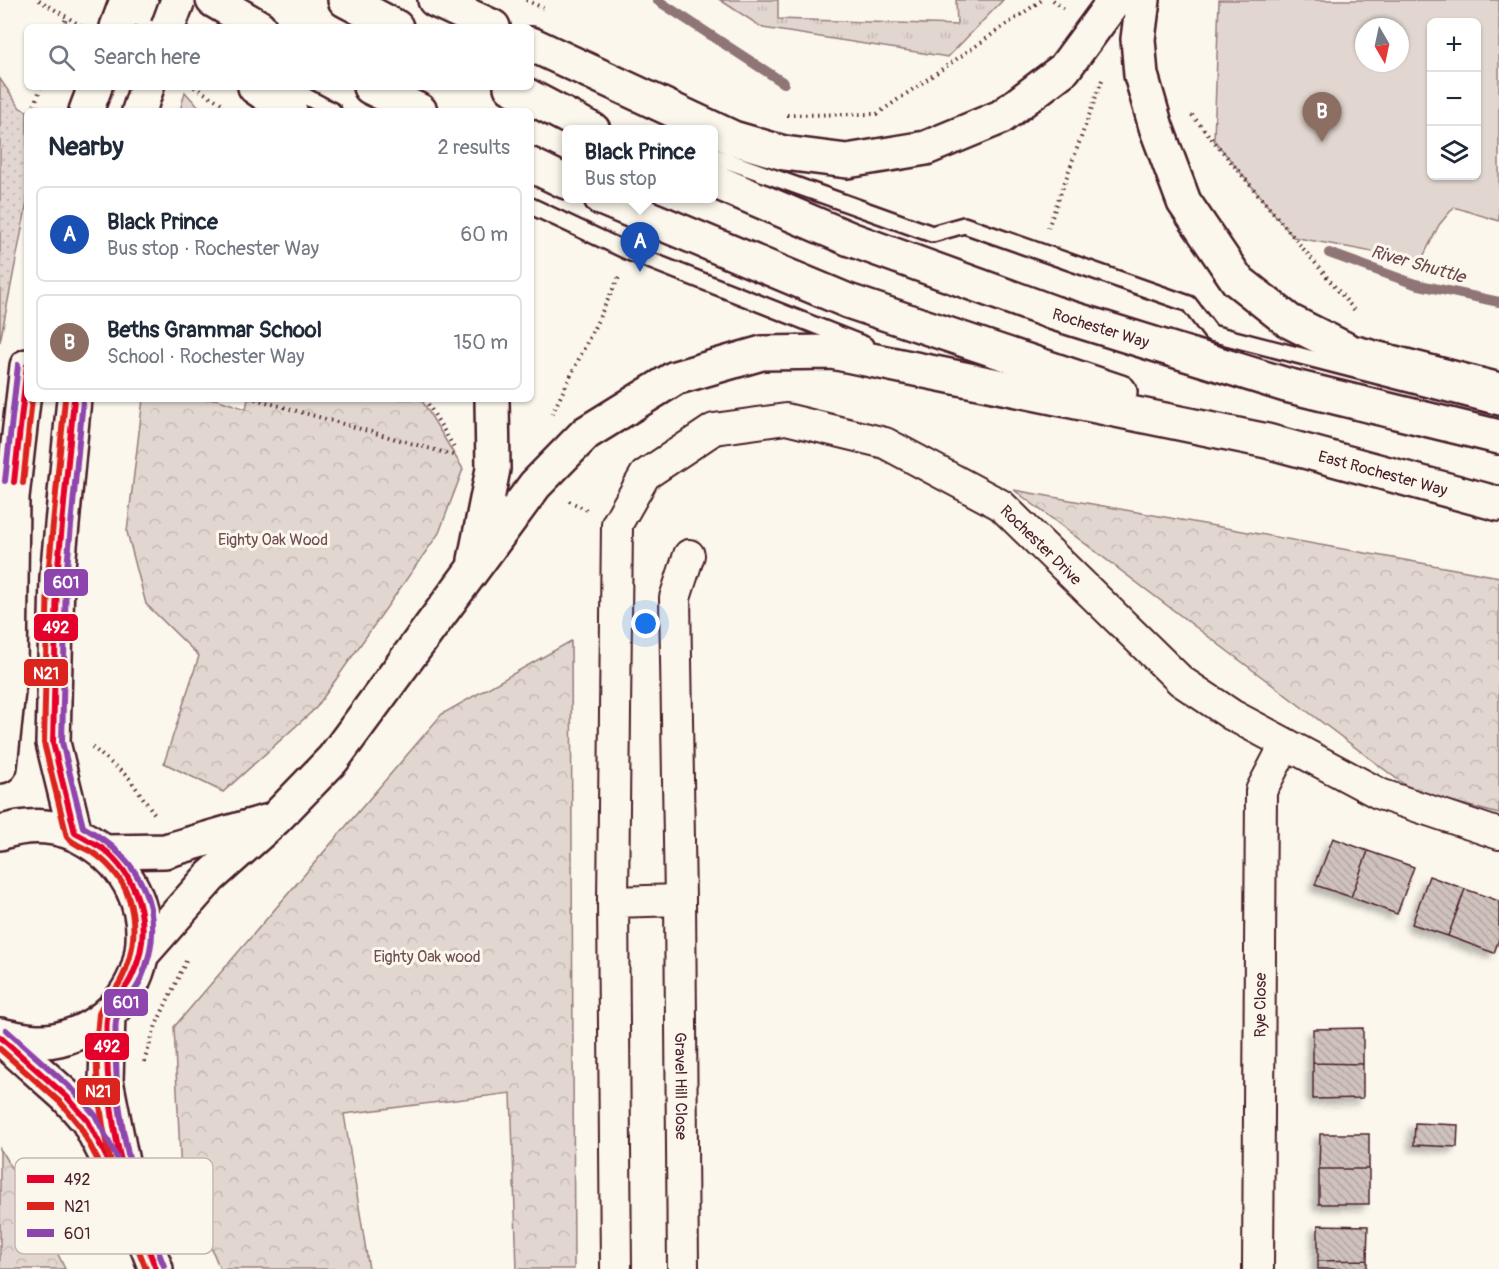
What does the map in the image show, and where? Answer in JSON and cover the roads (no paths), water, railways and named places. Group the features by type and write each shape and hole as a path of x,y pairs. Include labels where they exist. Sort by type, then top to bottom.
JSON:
{"main road":[{"path":"169,24 178,0"},
{"path":"213,0 254,24"},
{"path":"345,0 390,24"},
{"path":"435,0 487,24"},
{"path":"718,131 733,138 784,153 847,161 926,148 1001,117 1064,69 1115,0"},
{"path":"1143,0 1138,39 1141,75 1156,126 1184,202 1237,280 1289,321 1351,352 1499,390"},
{"path":"125,7 162,24"},
{"path":"534,45 705,125"},
{"path":"87,108 94,90"},
{"path":"140,108 146,90"},
{"path":"259,90 286,108"},
{"path":"376,90 414,108"},
{"path":"517,90 585,125"},
{"path":"534,166 562,180"},
{"name":"Rochester Way","path":"718,183 850,239 1054,313 1286,385 1499,437"},
{"path":"613,203 848,301 1267,441"},
{"path":"142,954 210,877 275,819 333,759 535,485 586,433 675,378 762,353 832,352 935,371 1267,441"},
{"path":"0,766 10,672 12,497 24,392"},
{"path":"74,402 57,577 53,743 75,833"},
{"path":"474,568 493,470 492,402"},
{"name":"East Rochester Way","path":"1267,441 1499,504"},
{"path":"107,852 165,851 275,819"},
{"path":"0,833 15,828 45,826 75,833 107,852 126,873 138,898 144,926 142,954 134,978 121,1000 108,1014 81,1031 58,1039 32,1041 0,1036"},
{"path":"108,1014 106,1081 121,1158"},
{"path":"0,1036 68,1097 87,1121 107,1158"},
{"path":"150,1254 156,1269"}],"street":[{"name":"Rochester Drive","path":"613,902 617,524 645,475 714,429 786,419 885,443 1001,505 1181,681 1285,746 1380,794 1499,834"},
{"name":"Gravel Hill Close","path":"683,1269 675,598 689,555"},
{"name":"Rye Close","path":"1258,1269 1261,791 1285,746"},
{"path":"616,1269 613,902 680,900"}],"lane":[{"path":"125,7 170,24"},
{"path":"294,90 327,108"},
{"path":"718,157 932,234 964,225 1189,304 1212,333 1499,406"},
{"path":"534,207 631,253 935,371"}],"waterway":[{"name":"River Shuttle","path":"657,0 784,83"},
{"name":"River Shuttle","path":"1329,253 1415,284 1499,302"}],"place":[{"name":"Beths Grammar School","path":"1322,142"},
{"name":"Black Prince","path":"640,272"}],"park label":[{"name":"Eighty Oak Wood","path":"273,539"},
{"name":"Eighty Oak wood","path":"427,956"}]}
